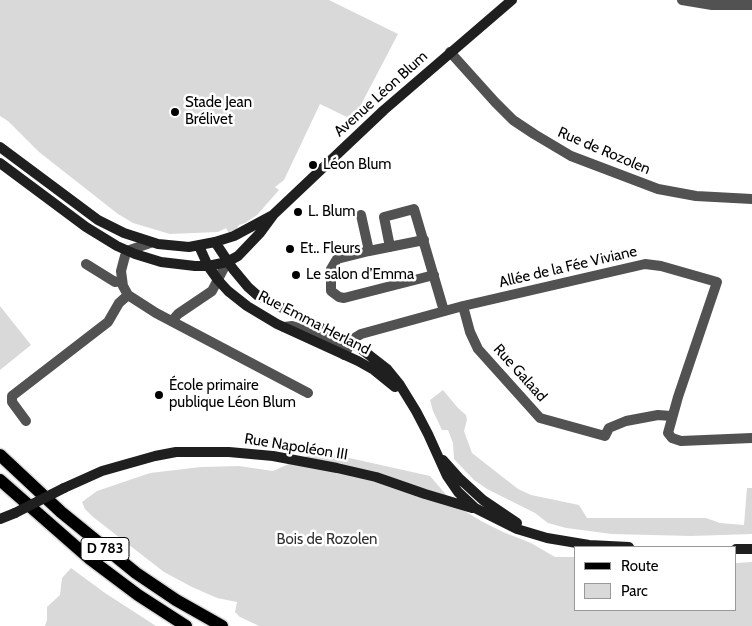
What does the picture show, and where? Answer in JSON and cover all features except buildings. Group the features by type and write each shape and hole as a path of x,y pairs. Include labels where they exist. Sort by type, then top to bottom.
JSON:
{"main road":[{"name":"D 783","path":"0,455 61,512 129,568 176,600 222,626"},
{"name":"D 783","path":"0,480 98,565 144,599 186,626"}],"street":[{"name":"Avenue Léon Blum","path":"0,163 86,227 144,258 162,262 208,266 228,262 242,252 274,214 364,129 450,52 512,0"},
{"path":"682,0 712,5 752,5"},
{"name":"Rue de Rozolen","path":"450,52 514,120 571,156 658,190 696,196 752,199"},
{"name":"Avenue Léon Blum","path":"0,147 98,220 124,233 150,242 179,247 199,246 234,236 274,214"},
{"path":"390,247 384,217 414,209 444,311"},
{"path":"361,215 370,251"},
{"path":"424,240 337,260 332,269 331,291 335,295 344,298 434,275"},
{"path":"150,242 128,251 122,265 122,281 128,295 140,304 308,393"},
{"name":"Rue Emma Herland","path":"216,242 228,262 257,295 347,349 406,395 422,423 446,476 458,492 474,508"},
{"name":"Rue Emma Herland","path":"199,246 208,266 218,280 246,306 284,327 347,349"},
{"name":"Avenue Léon Blum","path":"172,321 178,314 212,291 228,262"},
{"path":"86,264 115,282 122,281"},
{"name":"Allée de la Fée Viviane","path":"463,306 646,264 661,266 716,282 671,416"},
{"path":"26,421 12,402 12,396 108,322 119,303 128,295"},
{"path":"347,349 361,334 463,306"},
{"name":"Rue Galaad","path":"463,306 470,332 478,349 540,418 605,436 609,428 626,421 658,415 671,416"},
{"path":"671,416 668,433 672,438 681,441 752,438"},
{"name":"Rue Emma Herland","path":"434,449 470,489 504,516 540,536"},
{"name":"Rue Napoléon III","path":"0,519 109,468 155,456 185,452 229,452 272,456 337,468 376,477 425,494 504,516"},
{"name":"Rue Napoléon III","path":"474,508 508,526 540,536"},
{"path":"540,536 576,544 611,546"},
{"path":"737,549 752,549"}],"green space":[{"name":"Stade Jean Brélivet","path":"0,0 329,0 398,34 353,120 320,104 284,180 275,187 279,190 257,215 239,225 230,235 226,228 218,232 170,234 133,223 118,214 39,152 8,121 0,116"},
{"path":"0,306 31,345 0,370"},
{"path":"443,390 466,415 467,420 464,431 472,453 518,489 531,495 579,505 587,518 706,518 720,523 744,525 747,488 752,488 752,534 691,536 612,534 566,528 548,523 535,513 487,489 474,480 454,459 453,443 448,430 442,430 430,400"},
{"name":"Bois de Rozolen","path":"318,451 430,476 455,505 481,521 531,543 555,557 574,557 574,611 737,611 737,563 752,562 752,626 259,626 240,617 235,612 237,602 217,598 164,572 93,517 85,509 82,502 97,491 150,473 201,467 239,466 273,471"},
{"path":"71,568 156,626 45,626 47,607 60,595 62,578"}],"place":[{"name":"Stade Jean Brélivet","path":"175,112"},
{"name":"Léon Blum","path":"313,165"},
{"name":"L. Blum","path":"298,212"},
{"name":"Et.. Fleurs","path":"290,249"},
{"name":"Le salon d’Emma","path":"296,275"},
{"name":"École primaire publique Léon Blum","path":"159,395"}]}
